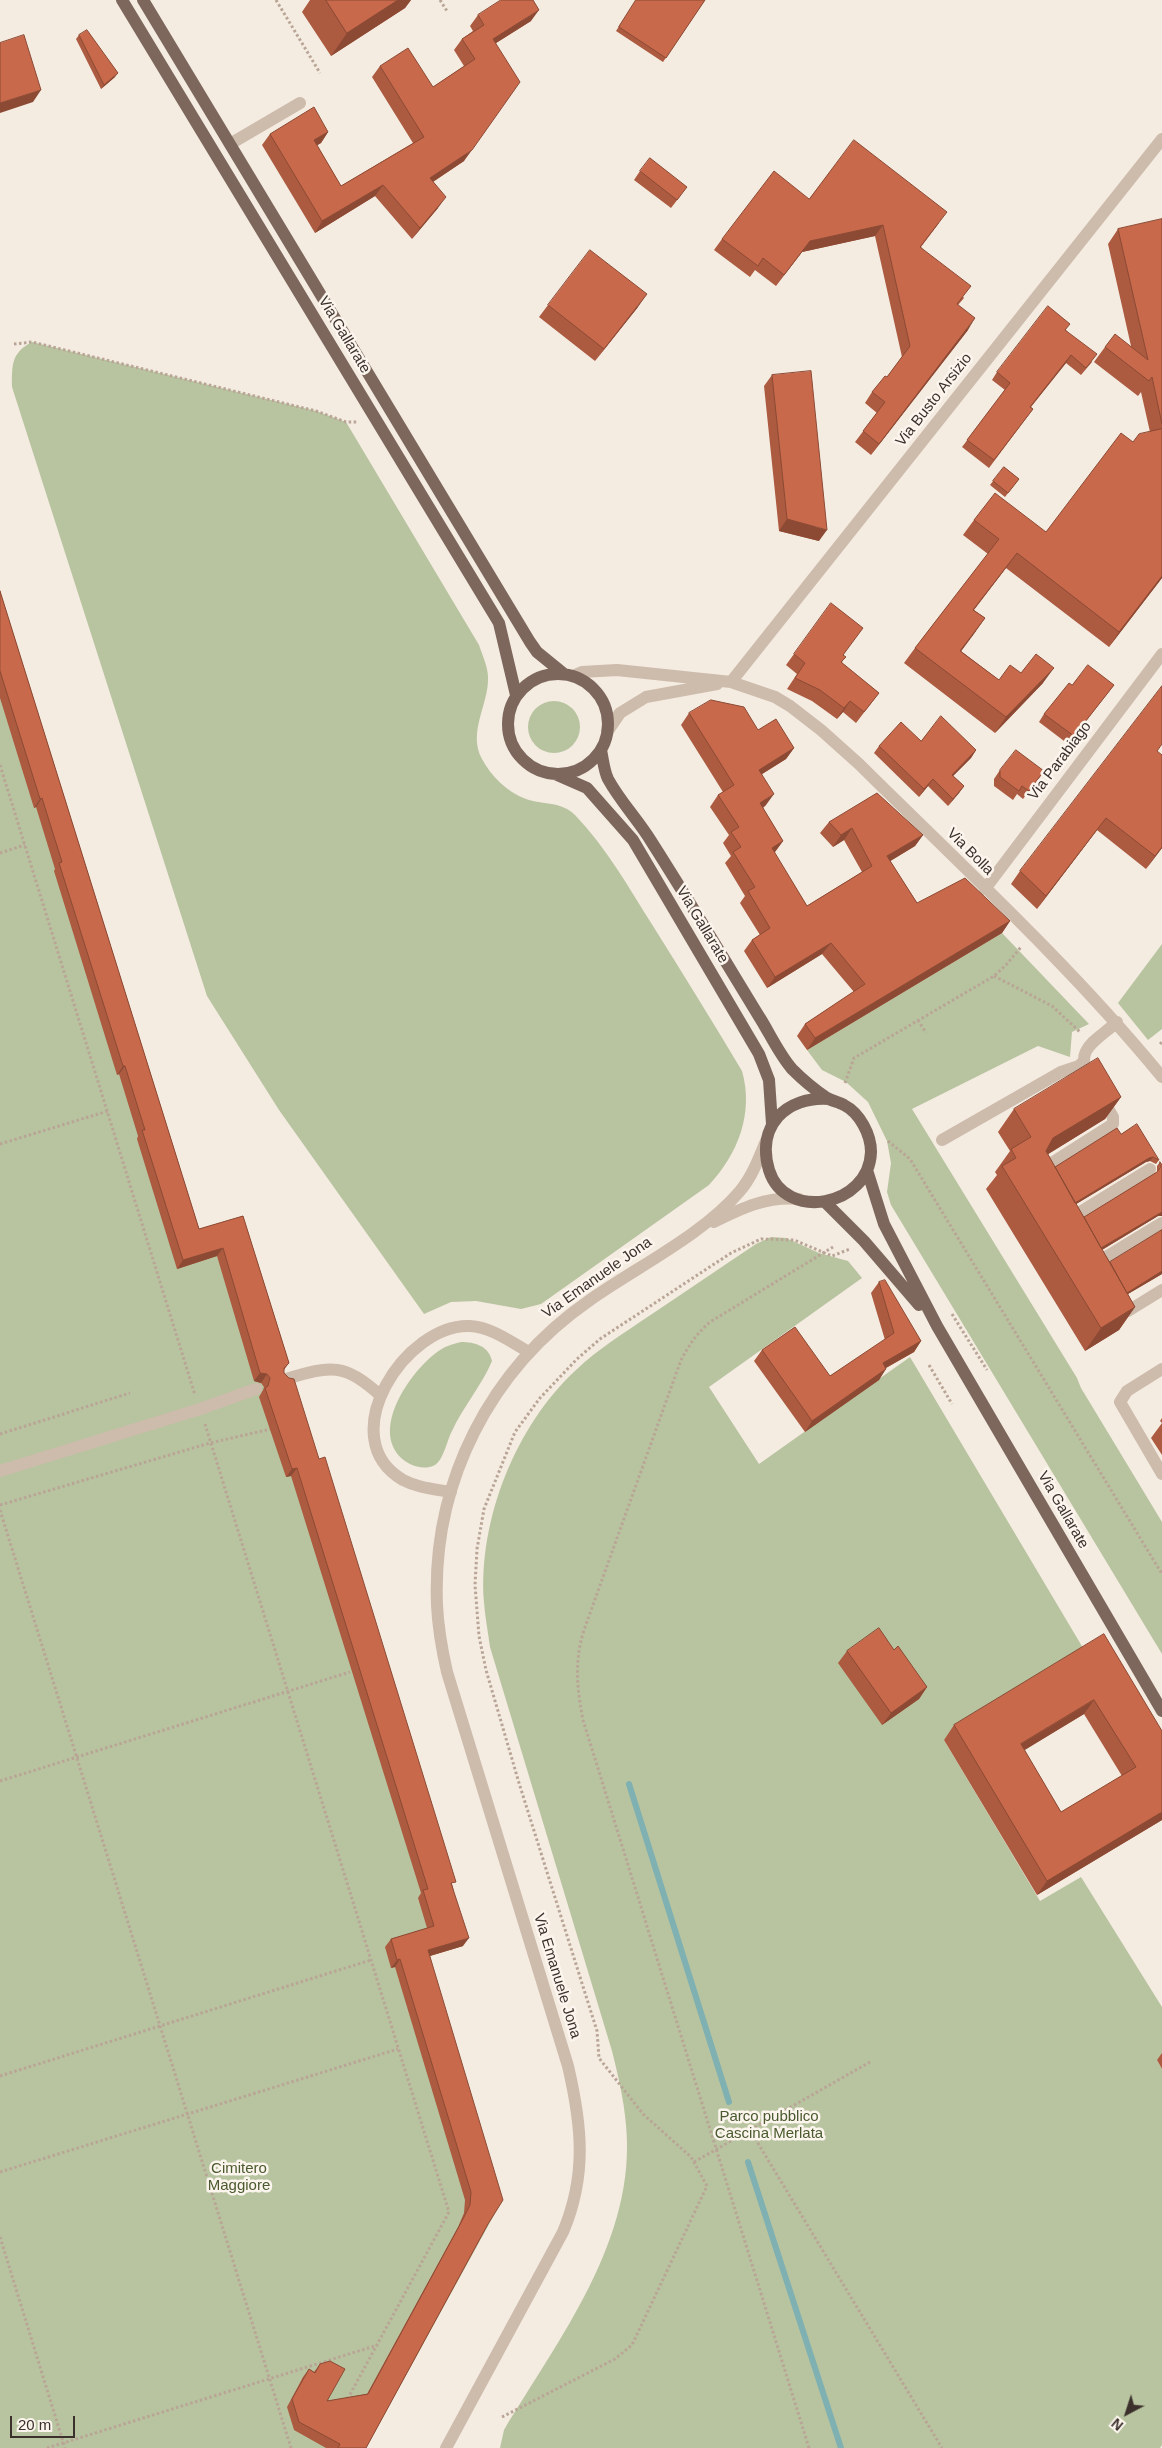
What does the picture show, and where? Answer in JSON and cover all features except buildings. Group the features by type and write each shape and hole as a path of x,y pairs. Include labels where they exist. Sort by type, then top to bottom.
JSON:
{"main road":[{"name":"Via Gallarate","path":"122,0 499,623 516,695 507,720 512,746 530,766 556,774 587,788 633,840 759,1054 769,1080 772,1124"},
{"name":"Via Gallarate","path":"143,0 530,642 537,652 569,675 589,684 600,697 607,712 607,732 601,750 582,768 565,774 556,774"},
{"path":"516,695 537,678 550,674 569,675"},
{"name":"Via Gallarate","path":"601,750 607,777 650,839 791,1067 829,1099 846,1106 860,1118 868,1134 871,1152 867,1170 884,1224 937,1326 1162,1711"},
{"name":"Via Gallarate","path":"829,1099 813,1098 796,1102 772,1124 766,1140 766,1156 770,1172 779,1186 792,1196 826,1203 864,1241 937,1326"},
{"path":"826,1203 843,1197 857,1186 867,1170"}],"street":[{"path":"230,144 300,103"},
{"name":"Via Busto Arsizio","path":"731,682 1162,139"},
{"name":"Via Parabiago","path":"985,889 1162,654"},
{"name":"Via Bolla","path":"569,675 582,672 617,670 731,682 775,697 821,730 985,889 1117,1022 1162,1077"},
{"name":"Via Bolla","path":"607,732 620,713 646,697 731,682"},
{"path":"1043,1185 1038,1174 1041,1168 1110,1126 1114,1121 1086,1072 1083,1062 1084,1053 1117,1022"},
{"path":"942,1140 1062,1072 1079,1066 1083,1062"},
{"name":"Via Emanuele Jona","path":"446,2448 563,2232 574,2201 581,2152 578,2116 568,2066 447,1672 439,1628 437,1571 440,1542 451,1492 464,1454 484,1412 502,1383 528,1352 565,1317 718,1213 740,1191 754,1168 766,1140"},
{"path":"1074,1236 1062,1218 1150,1169"},
{"name":"Via Emanuele Jona","path":"687,1235 752,1204 776,1199 800,1199"},
{"path":"1100,1280 1090,1262 1162,1223"},
{"path":"1113,1301 1120,1310 1125,1312 1162,1290"},
{"path":"451,1492 421,1488 405,1481 387,1467 374,1445 372,1430 374,1414 381,1396 390,1380 416,1349 442,1331 458,1326 485,1328 528,1352"},
{"path":"286,1379 318,1369 340,1369 361,1378 381,1396"},
{"path":"1162,1369 1126,1391 1120,1402 1162,1474"},
{"path":"0,1471 200,1409 256,1389"}],"path":[{"path":"282,0 277,1 320,73"},
{"path":"440,0 446,11"},
{"path":"14,344 32,342 316,411 346,422 358,422"},
{"path":"0,765 449,2212 345,2405"},
{"path":"0,853 25,845"},
{"path":"844,1083 854,1058 994,976 1022,946"},
{"path":"994,976 1052,1006 1092,1044"},
{"path":"918,1020 926,1033"},
{"path":"0,1144 108,1111"},
{"path":"888,1141 910,1159 1162,1574"},
{"path":"502,2417 615,2359 632,2345 707,2186 694,2162 679,2145 643,2114 599,2058 597,2031 519,1783 486,1670 479,1636 475,1585 477,1549 484,1510 515,1432 540,1398 577,1359 600,1339 731,1253 762,1240 794,1240 832,1256 849,1249"},
{"path":"809,2448 583,1720 577,1691 576,1664 584,1630 681,1360 697,1332 710,1322 833,1247"},
{"path":"952,1314 987,1370"},
{"path":"929,1365 952,1404"},
{"path":"0,1434 130,1393"},
{"path":"0,1505 210,1443 271,1429"},
{"path":"0,1510 291,2448"},
{"path":"0,1781 350,1672"},
{"path":"0,2076 371,1960"},
{"path":"0,2172 398,2048"},
{"path":"694,2162 870,2062"},
{"path":"750,2130 942,2448"},
{"path":"0,2237 65,2448"},
{"path":"47,2448 378,2346"}],"green space":[{"path":"32,342 316,411 346,422 479,645 488,676 487,691 477,730 478,749 482,759 500,783 512,792 532,801 564,807 575,815 597,840 626,883 742,1071 746,1102 741,1132 728,1160 709,1185 541,1304 521,1309 476,1301 451,1302 424,1314 279,1110 207,996 12,387 12,372 16,355"},
{"name":"Cimitero Maggiore","path":"0,618 193,1237 238,1224 463,1946 423,1958 498,2208 366,2448 0,2448"},
{"path":"554,701 564,703 572,709 578,717 580,727 578,737 572,745 564,751 554,753 544,751 536,745 530,737 528,727 530,717 536,709 544,703"},
{"path":"1002,933 1089,1024 1072,1032 1070,1057 1038,1046 912,1109 1077,1378 1081,1388 1162,1522 1162,1654 891,1205 887,1192 891,1163 887,1141 868,1102 846,1082 822,1070 807,1050"},
{"path":"1162,944 1162,1029 1148,1040 1118,1003"},
{"name":"Parco pubblico Cascina Merlata","path":"771,1237 786,1238 819,1253 848,1261 862,1278 709,1387 759,1464 910,1357 1086,1653 944,1740 1040,1901 1081,1877 1162,2007 1162,2057 1157,2060 1162,2069 1162,2445 1160,2448 500,2448 504,2430 570,2323 590,2286 607,2247 619,2208 626,2167 626,2125 619,2078 612,2051 490,1647 484,1602 487,1539 505,1476 535,1418 555,1392 584,1362 611,1342 756,1244"},
{"path":"461,1342 485,1348 492,1361 456,1422 438,1462 435,1465 426,1467 410,1464 397,1452 391,1438 391,1422 396,1405 405,1388 428,1360 442,1349"}],"waterway":[{"path":"629,1784 729,2102"},
{"path":"748,2162 841,2448"}]}
